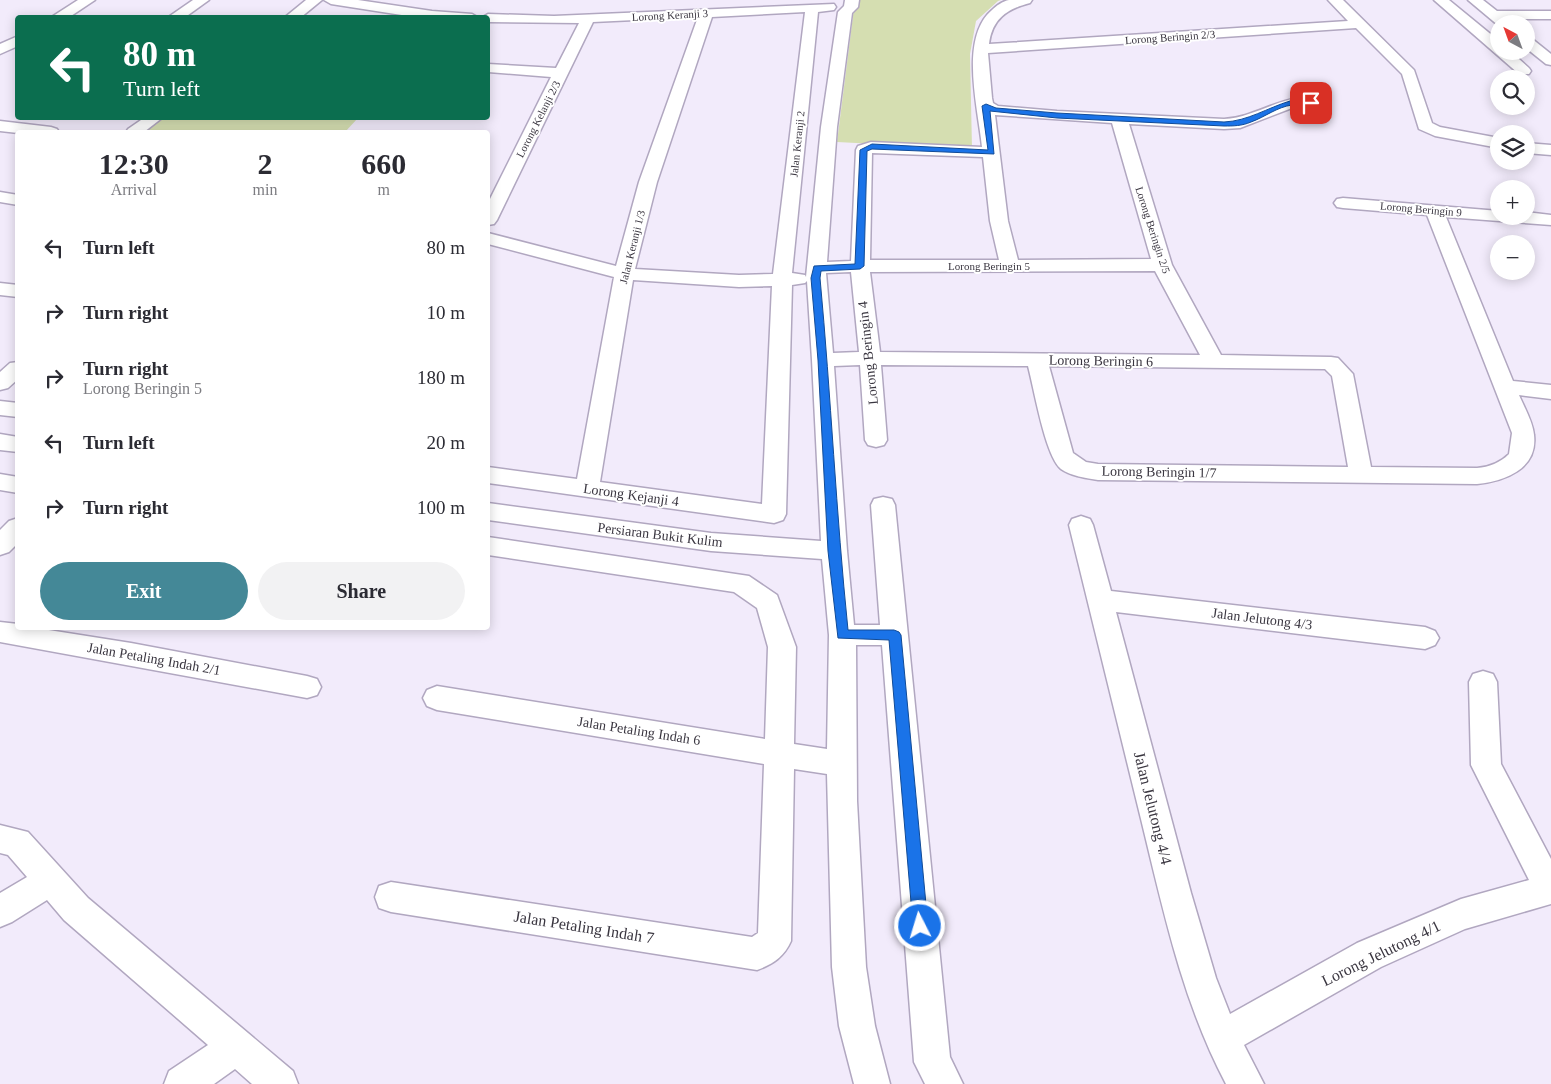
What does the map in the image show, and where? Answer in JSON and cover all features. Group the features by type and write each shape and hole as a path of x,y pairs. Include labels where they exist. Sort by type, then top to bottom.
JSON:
{"street":[{"path":"62,15 88,0"},
{"path":"179,15 202,0"},
{"path":"295,15 315,0"},
{"path":"331,0 425,15"},
{"path":"432,15 446,0"},
{"path":"1010,266 999,221 986,106 981,93 981,49 988,22 1005,6 1024,0"},
{"path":"1335,0 1409,73 1425,126 1435,131 1490,141"},
{"path":"1441,0 1490,42"},
{"path":"1475,0 1494,15"},
{"name":"Jalan Keranji 2","path":"774,514 782,280 817,5"},
{"path":"846,5 829,127 816,273 834,551 842,635 842,764 849,967 856,1026 872,1084"},
{"name":"Lorong Keranji 3","path":"490,18 588,18 846,5"},
{"name":"Jalan Keranji 1/3","path":"587,489 624,274 648,182 706,13"},
{"path":"1535,17 1551,15"},
{"name":"Lorong Kelanji 2/3","path":"490,216 588,18"},
{"name":"Lorong Beringin 2/3","path":"981,49 1359,24"},
{"path":"0,50 15,42"},
{"path":"1535,48 1551,61"},
{"path":"1511,60 1523,70"},
{"path":"490,68 561,73"},
{"path":"986,106 1004,111 1224,124 1240,123 1290,103 1322,102"},
{"name":"Lorong Beringin 2/5","path":"1119,119 1162,266 1214,362"},
{"path":"2,126 15,120"},
{"path":"137,130 151,120"},
{"path":"2,126 35,130"},
{"name":"Lorong Beringin 4","path":"876,440 870,358 860,266 860,217 864,150 866,147 992,152"},
{"path":"1535,149 1551,150"},
{"path":"0,197 15,200"},
{"name":"Lorong Beringin 9","path":"1343,203 1490,215"},
{"name":"Lorong Beringin 1/7","path":"1037,360 1062,454 1066,462 1074,466 1098,472 1490,475 1515,462 1521,455 1523,433 1434,210"},
{"path":"1535,219 1551,220"},
{"name":"Lorong Beringin 5","path":"490,239 624,274 739,281 782,280 860,266 1162,266"},
{"path":"0,290 15,292"},
{"name":"Lorong Beringin 6","path":"823,360 870,358 1331,363 1342,374 1360,474"},
{"path":"0,384 15,371"},
{"path":"1506,387 1551,392"},
{"path":"0,408 15,410"},
{"path":"0,442 15,444"},
{"name":"Lorong Kejanji 4","path":"490,475 774,514"},
{"path":"0,482 15,484"},
{"path":"883,505 932,1062 945,1084"},
{"name":"Persiaran Bukit Kulim","path":"490,512 712,542 834,551"},
{"name":"Jalan Jelutong 4/4","path":"1081,525 1175,893 1199,978 1221,1038 1246,1084"},
{"path":"0,546 15,530"},
{"path":"490,546 740,583 768,602 782,647 779,753"},
{"name":"Jalan Jelutong 4/3","path":"1100,600 1425,638"},
{"name":"Jalan Petaling Indah 2/1","path":"0,632 307,687"},
{"path":"842,635 894,635"},
{"path":"1483,682 1486,765 1551,889"},
{"name":"Jalan Petaling Indah 6","path":"437,698 842,764"},
{"name":"Jalan Petaling Indah 7","path":"391,897 756,954 774,941 779,753"},
{"path":"0,839 17,842 76,909 280,1084"},
{"path":"0,911 50,881"},
{"name":"Lorong Jelutong 4/1","path":"1221,1038 1369,955 1461,914 1551,889"},
{"path":"182,1084 236,1047"}],"green space":[{"path":"855,0 1001,0 976,21 970,54 972,149 837,142"},
{"path":"160,120 356,120 347,130 146,130"}],"route":[{"path":"920,926 894,635 842,635 834,551 823,360 816,278 817,268 860,266 860,217 864,150 866,147 872,146 992,152 986,106 995,110 1057,116 1224,124 1240,123 1290,103 1311,103"}]}
